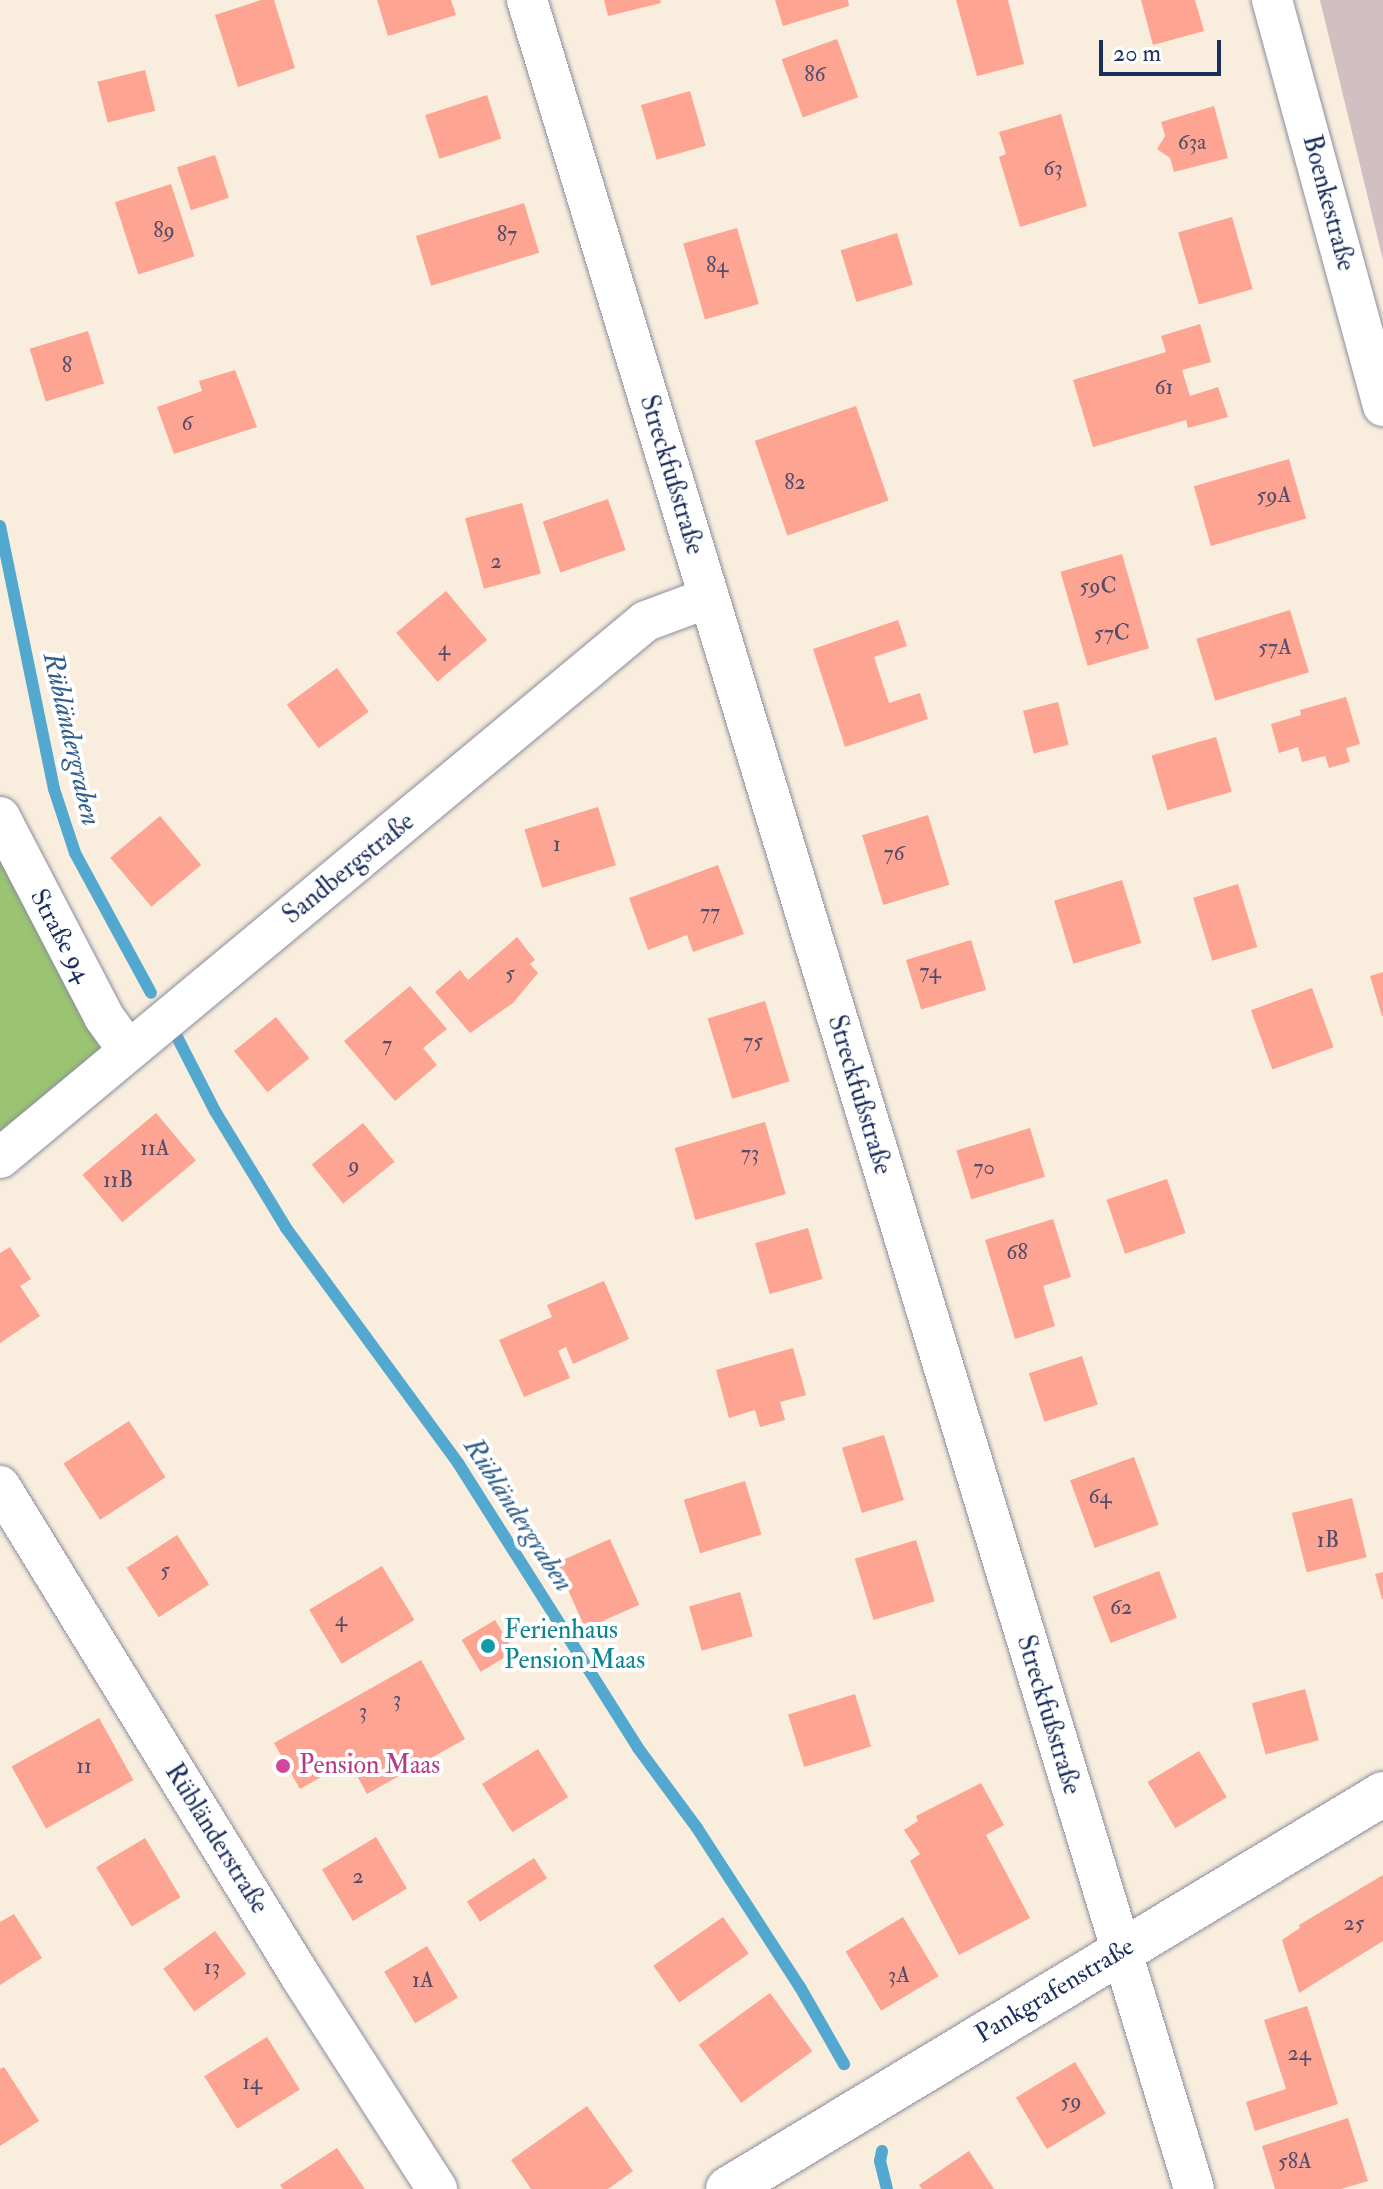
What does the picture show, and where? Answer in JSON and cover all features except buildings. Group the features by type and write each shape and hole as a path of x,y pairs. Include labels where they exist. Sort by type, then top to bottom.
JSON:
{"main road":[{"name":"Pankgrafenstraße","path":"728,2189 1383,1794"}],"street":[{"name":"Streckfußstraße","path":"527,0 1194,2189"},
{"name":"Boenkestraße","path":"1272,0 1383,406"},
{"name":"Sandbergstraße","path":"0,1158 646,621 708,598"},
{"name":"Straße 94","path":"0,817 104,1017 128,1050"},
{"name":"Rübländerstraße","path":"0,1486 301,1977 437,2189"}],"shaded area":[{"path":"1320,0 1383,0 1383,260"}],"green space":[{"path":"0,839 21,895 102,1050 0,1135"}],"waterway":[{"name":"Rübländergraben","path":"0,526 54,789 75,853 151,993"},
{"name":"Rübländergraben","path":"175,1033 215,1111 286,1228 458,1463 638,1748 697,1828 800,1987 844,2064"},
{"name":"Rübländergraben","path":"882,2151 880,2161 887,2189"}],"place":[{"name":"Ferienhaus Pension Maas","path":"488,1646"},
{"name":"Pension Maas","path":"283,1766"}]}
